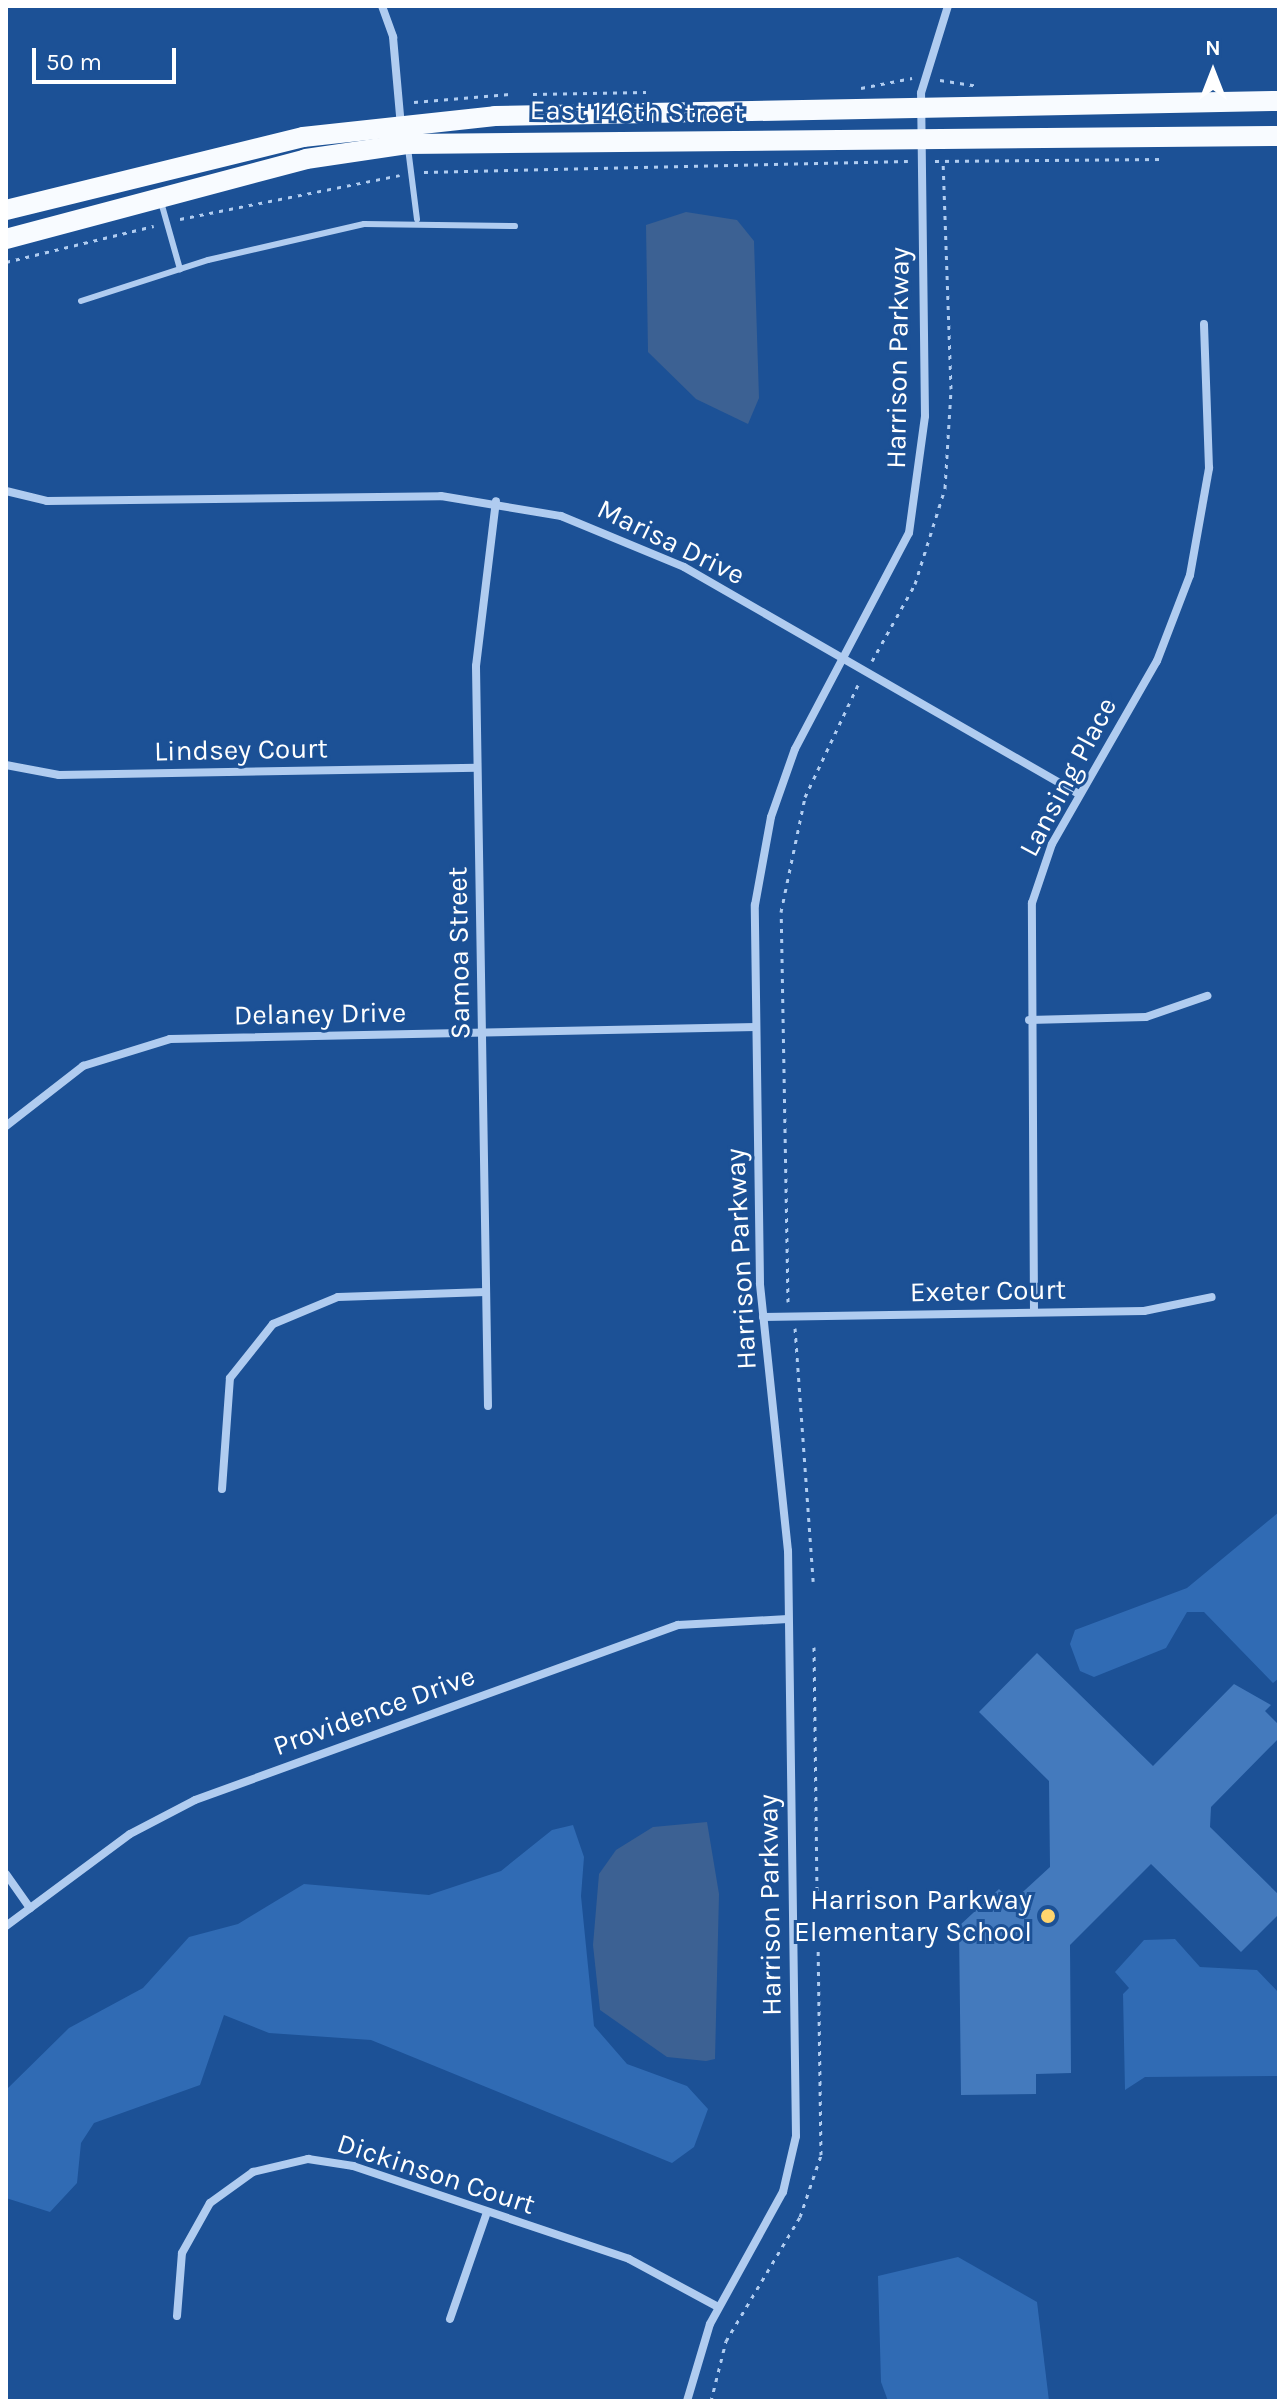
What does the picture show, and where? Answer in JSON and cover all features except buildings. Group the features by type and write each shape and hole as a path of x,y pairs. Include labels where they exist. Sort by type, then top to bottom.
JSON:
{"main road":[{"name":"East 146th Street","path":"6,210 287,140 404,135 505,138 920,124 1279,101"},
{"name":"East 146th Street","path":"6,239 159,195 495,116 920,124 1279,136"}],"street":[{"path":"382,6 393,37 404,135"},
{"name":"Harrison Parkway","path":"687,2401 718,2307 778,2201 795,2146 788,1551 763,1317 755,905 771,817 808,718 897,565 920,477 920,124 948,6"},
{"name":"Lansing Place","path":"1034,1312 1029,1020 1032,903 1078,794 1157,661 1196,553 1210,445 1204,324"},
{"name":"Marisa Drive","path":"6,491 47,501 496,501 623,538 842,658 1078,794"},
{"name":"Samoa Street","path":"488,1406 477,768 478,630 496,501"},
{"name":"Lindsey Court","path":"6,765 59,775 477,768"},
{"path":"1029,1020 1146,1017 1207,996"},
{"name":"Delaney Drive","path":"6,1126 53,1083 146,1044 756,1027"},
{"path":"222,1489 230,1378 273,1324 338,1297 486,1292"},
{"name":"Exeter Court","path":"763,1317 1164,1309 1212,1297"},
{"name":"Providence Drive","path":"6,1926 149,1822 229,1786 678,1625 788,1619"},
{"path":"6,1874 30,1908"},
{"name":"Dickinson Court","path":"177,2316 182,2253 198,2218 223,2190 269,2165 329,2161 629,2259 718,2307"},
{"path":"450,2319 487,2212"}],"lane":[{"path":"404,135 416,173 417,219"},
{"path":"159,195 180,269"},
{"path":"81,301 283,240 417,219 515,226"}],"path":[{"path":"813,1581 791,1316 781,912 808,788 866,672 915,584 945,488 951,389 943,161 1180,158"},
{"path":"6,262 166,222 416,173 896,162"},
{"path":"814,1647 817,1903"}],"shaded area":[{"path":"686,212 737,220 754,241 759,398 748,424 696,399 648,352 646,225"},
{"path":"1279,1512 1279,1678 1273,1683 1204,1612 1187,1612 1166,1648 1094,1677 1080,1671 1070,1644 1075,1630 1187,1588"},
{"path":"707,1822 719,1894 715,2059 706,2061 667,2057 600,2010 593,1945 599,1874 616,1850 653,1827"},
{"path":"573,1825 584,1857 581,1896 594,2026 627,2064 687,2086 708,2109 694,2147 672,2163 371,2040 269,2033 224,2015 200,2085 94,2123 81,2143 77,2183 50,2212 6,2198 6,2090 69,2028 143,1988 189,1937 238,1924 304,1884 429,1895 501,1871 552,1830"},
{"path":"1175,1939 1200,1967 1257,1970 1279,1993 1279,2076 1145,2077 1125,2090 1123,1994 1129,1988 1115,1972 1144,1940"},
{"path":"958,2257 1037,2302 1049,2401 888,2401 881,2382 878,2276"}],"place":[{"name":"Harrison Parkway Elementary School","path":"1048,1916"}]}
